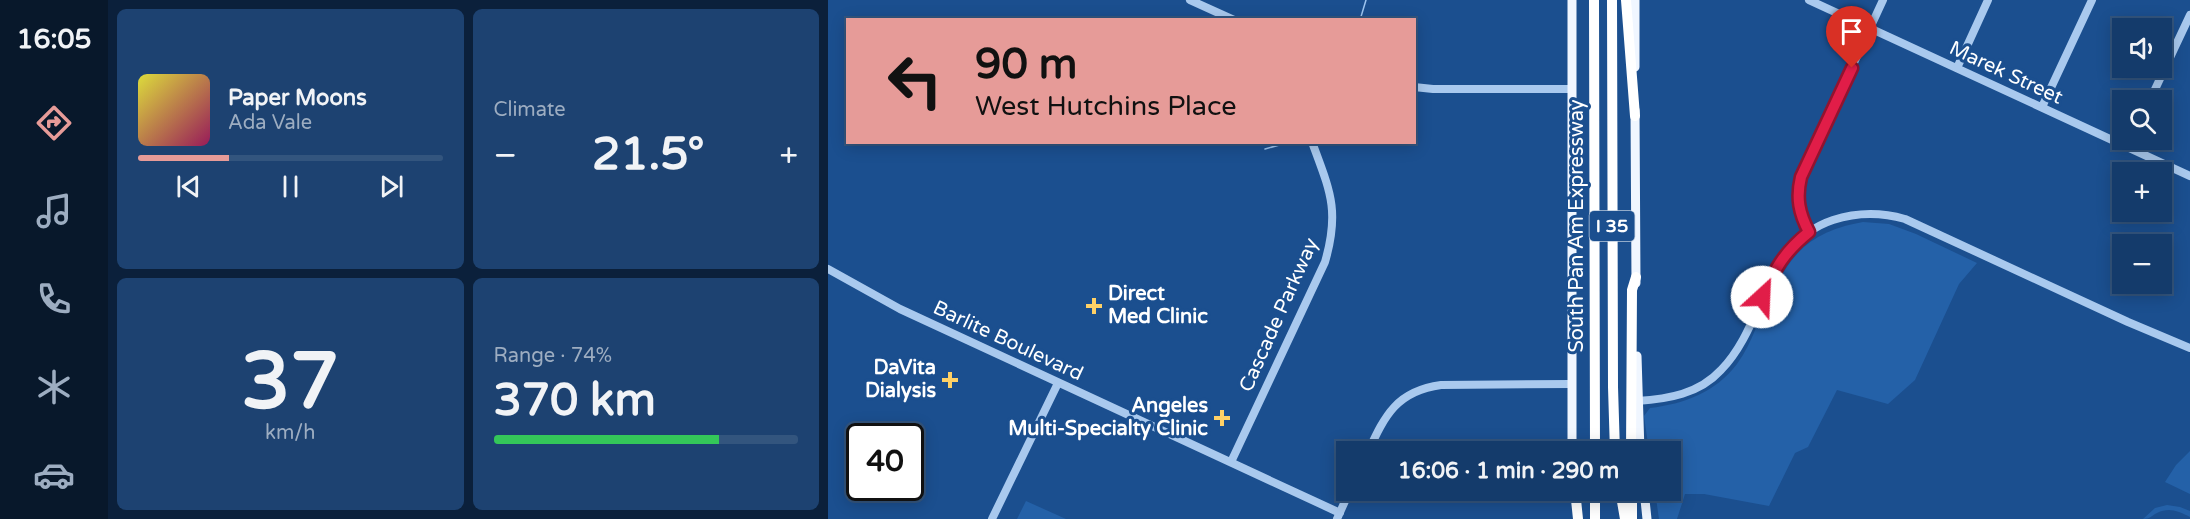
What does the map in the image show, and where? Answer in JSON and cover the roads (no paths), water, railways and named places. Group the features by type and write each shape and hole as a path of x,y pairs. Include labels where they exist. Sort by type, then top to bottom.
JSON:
{"highway":[{"name":"South Pan Am Expressway","path":"1594,0 1595,441"},
{"name":"South Pan Am Expressway","path":"1612,0 1613,387 1615,441"},
{"path":"1626,0 1635,116"},
{"path":"1631,441 1632,290 1636,277"},
{"path":"1575,501 1576,519"},
{"path":"1595,501 1595,519"},
{"path":"1622,501 1625,519"},
{"path":"1632,501 1632,519"}],"main road":[{"path":"1572,0 1572,441"},
{"path":"1635,0 1637,401 1639,441"},
{"path":"1645,501 1647,519"}],"street":[{"path":"1190,0 1230,18"},
{"name":"Marek Street","path":"1809,0 2112,140"},
{"path":"1809,232 1800,212 1798,189 1801,177 1883,0"},
{"path":"1957,68 1988,0"},
{"path":"2042,107 2092,0"},
{"path":"2155,90 2190,15"},
{"path":"1416,87 1571,89"},
{"name":"Cascade Parkway","path":"1231,462 1325,261 1332,240 1334,216 1330,192 1313,144"},
{"name":"Marek Street","path":"2132,150 2190,176"},
{"path":"1637,401 1665,399 1680,395 1696,388 1720,371 1744,336 1781,258 1809,232 1827,222 1859,214 1890,215 1905,219 2119,318 2190,348"},
{"name":"Barlite Boulevard","path":"828,268 900,309 1231,462 1338,516"},
{"path":"992,519 1058,383"},
{"path":"1373,441 1393,407 1402,398 1423,389 1441,385 1572,384"},
{"path":"1338,516 1345,501"}],"waterway":[{"path":"1361,18 1366,0"},
{"path":"1265,149 1283,144"}],"place":[{"name":"Direct Med Clinic","path":"1094,306"},
{"name":"DaVita Dialysis","path":"950,380"},
{"name":"Angeles Multi-Specialty Clinic","path":"1222,418"}]}
